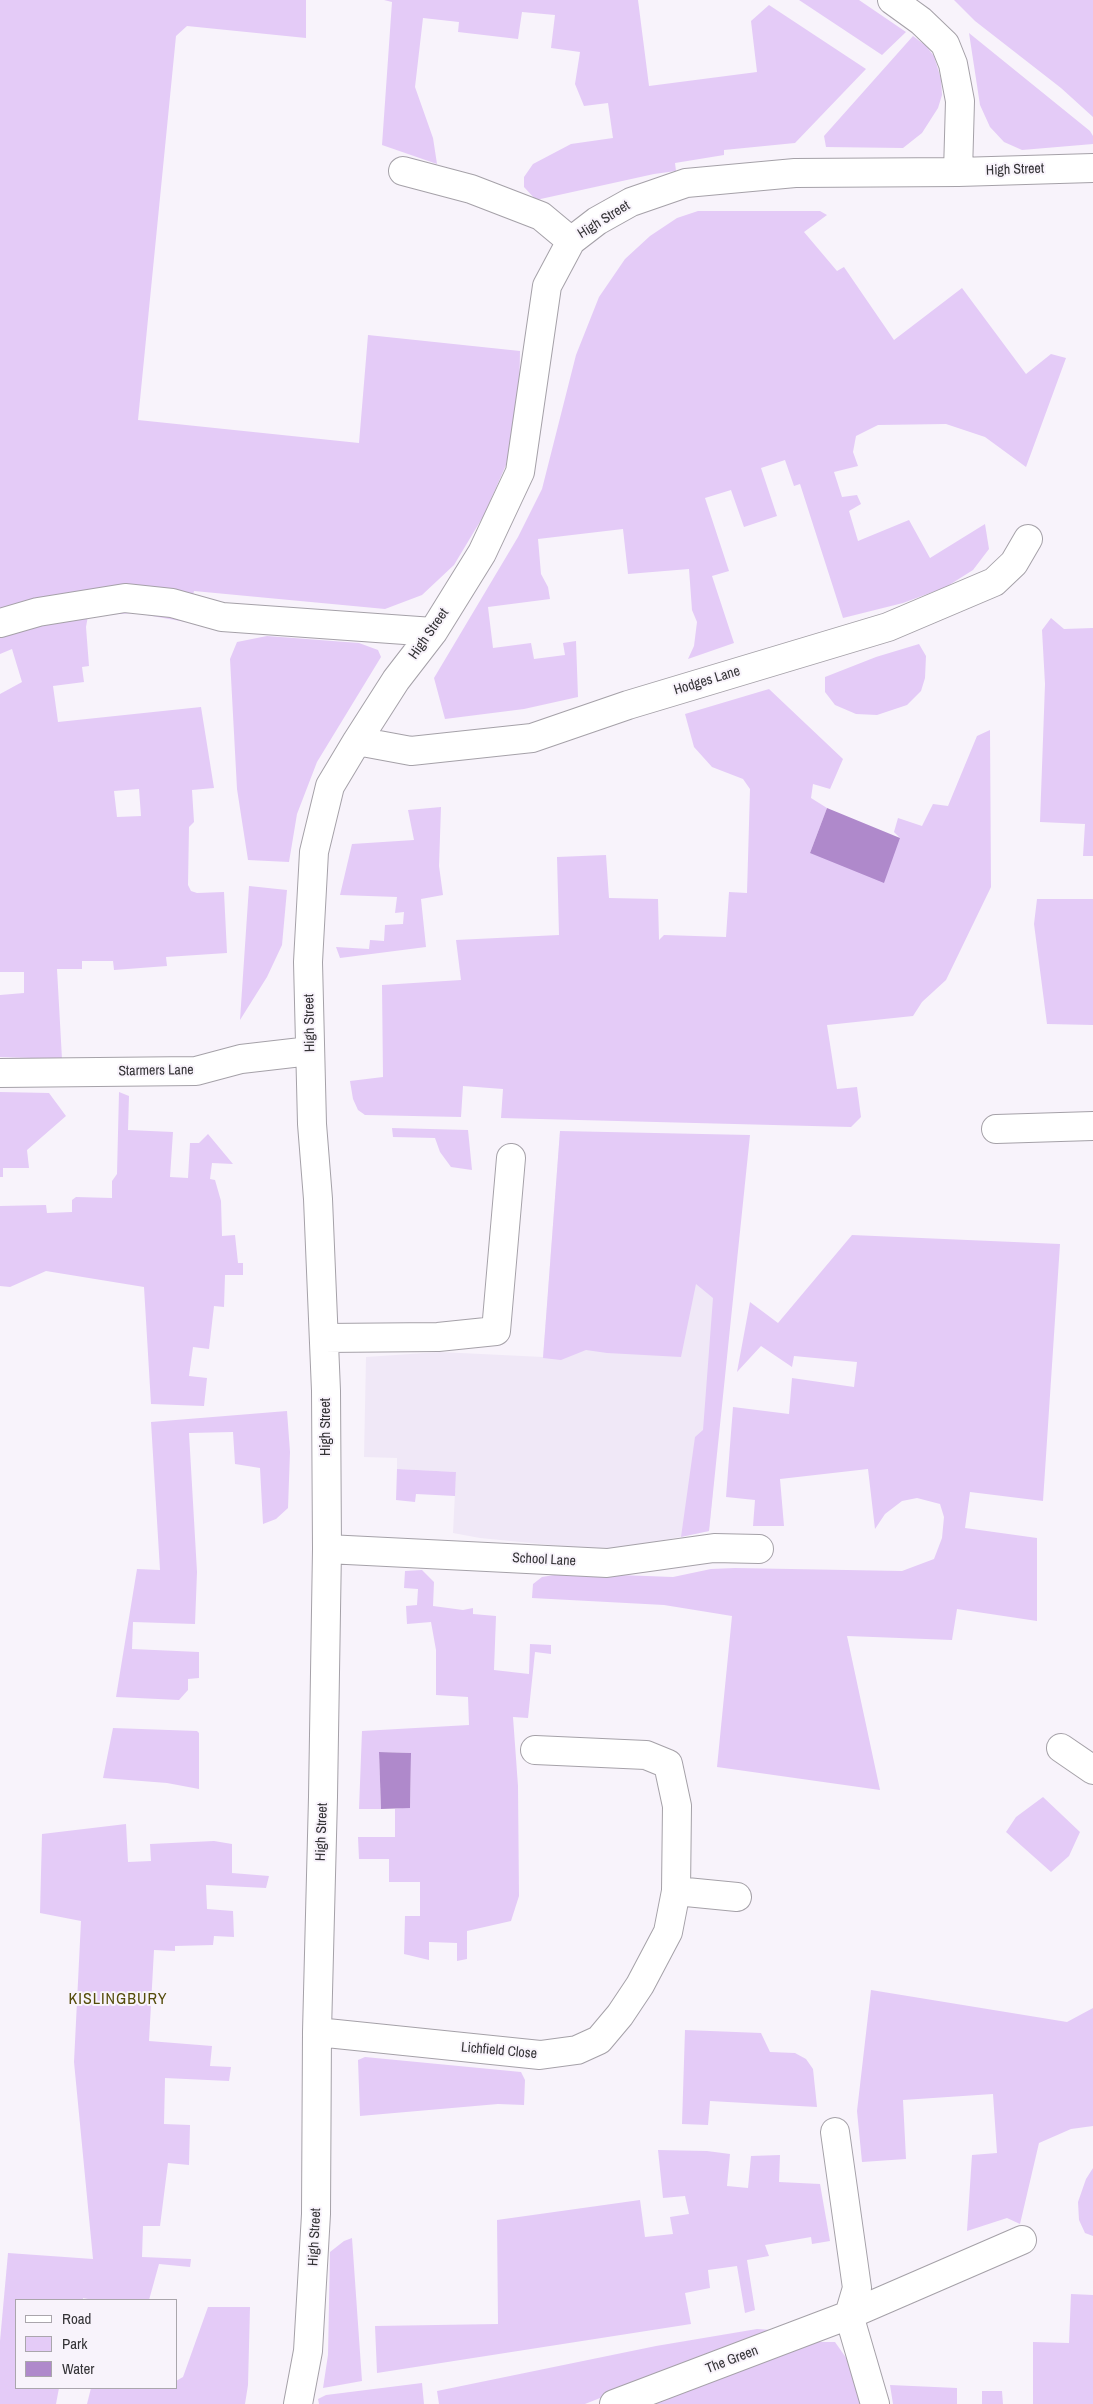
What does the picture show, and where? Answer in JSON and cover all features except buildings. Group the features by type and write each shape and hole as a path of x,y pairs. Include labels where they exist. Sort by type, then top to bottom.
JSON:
{"street":[{"path":"892,0 921,20 945,44 954,64 960,101 958,172"},
{"name":"High Street","path":"298,2404 308,2351 316,2214 316,2032 323,1797 327,1549 324,1338 310,1050 308,962 314,852 330,786 396,680 433,632 482,553 520,472 547,286 571,241 597,221 631,202 686,184 794,173 958,172 1093,168"},
{"path":"404,170 470,190 541,216 571,241"},
{"name":"Hodges Lane","path":"357,741 411,751 532,738 628,705 888,627 994,582 1014,563 1028,539"},
{"path":"0,623 38,612 125,598 190,606 222,617 433,632"},
{"name":"Starmers Lane","path":"0,1073 196,1071 241,1059 310,1050"},
{"path":"996,1129 1093,1126"},
{"path":"324,1338 438,1337 496,1331 510,1158"},
{"name":"School Lane","path":"327,1549 607,1563 714,1548 759,1549"},
{"path":"1061,1748 1093,1770"},
{"name":"Lichfield Close","path":"316,2032 540,2055 577,2050 599,2040 620,2015 640,1985 668,1932 676,1891 677,1806 668,1764 646,1755 534,1750"},
{"path":"676,1891 737,1897"},
{"path":"835,2132 857,2288 849,2315 875,2404"},
{"name":"The Green","path":"614,2404 849,2315 1022,2240"}],"shaded area":[{"path":"560,1131 732,1287 709,1531 606,1552 602,1550 480,1538 453,1533 456,1472 397,1469 397,1458 364,1457 366,1357 440,1352 543,1357"}],"green space":[{"path":"0,0 306,0 306,38 187,26 176,36 138,420 359,443 368,335 520,351 519,408 506,465 484,515 454,565 422,595 385,609 194,591 186,622 135,613 88,616 86,627 89,666 82,667 84,682 53,686 58,722 201,707 214,788 192,790 194,822 189,827 188,885 191,891 197,893 224,892 227,953 166,957 167,966 114,970 113,961 82,961 82,969 57,969 62,1059 0,1057 0,995 24,993 24,972 0,972 0,694 22,682 12,649 0,654","holes":["139,789 141,816 117,817 114,791"]},
{"path":"384,0 638,0 649,86 757,72 751,21 769,5 866,69 795,143 724,150 724,155 675,163 676,171 654,174 536,200 524,187 524,177 533,164 571,144 613,138 608,103 584,106 575,84 580,52 551,48 555,15 522,12 518,39 458,32 459,22 423,18 415,87 433,138 437,164 382,145 392,2"},
{"path":"799,0 859,0 906,32 882,55"},
{"path":"954,0 1093,0 1093,117 1061,88 975,21"},
{"path":"969,33 1090,131 1093,136 1093,144 1022,150 1004,142 990,127 980,105"},
{"path":"913,36 926,46 934,56 941,79 942,95 938,108 922,133 903,148 826,147 824,136"},
{"path":"698,211 820,211 827,215 804,232 837,271 844,267 894,340 962,288 1026,374 1051,354 1066,358 1026,467 985,437 946,424 878,425 856,436 853,452 858,466 834,472 842,497 857,495 861,504 849,511 858,541 909,520 930,558 985,524 989,549 973,570 946,587 903,603 843,618 800,484 794,486 785,460 761,468 777,516 744,527 731,490 705,498 729,571 712,576 734,643 688,659 694,646 697,622 692,610 689,569 628,574 623,529 538,539 541,574 548,587 550,599 488,607 493,648 531,643 534,659 565,655 563,643 576,641 578,697 524,709 445,719 434,678 518,537 542,489 576,355 599,297 625,259 650,236 677,218"},
{"path":"1051,618 1064,629 1093,628 1093,856 1083,856 1085,824 1040,822 1045,684 1042,630"},
{"path":"267,636 359,643 378,650 381,657 317,762 297,814 289,862 248,860 237,789 230,659 237,642"},
{"path":"919,644 926,656 925,678 921,691 907,705 877,715 856,714 835,705 825,692 825,677 876,657"},
{"path":"769,689 843,759 830,789 813,784 811,798 827,808 810,853 900,838 894,832 898,818 922,826 933,804 948,806 977,736 990,730 991,887 946,980 922,1002 913,1016 827,1025 837,1089 857,1087 861,1117 851,1127 501,1118 503,1089 463,1086 461,1117 365,1115 358,1110 353,1099 350,1081 383,1077 382,985 461,980 456,940 559,935 557,857 606,855 609,898 658,899 659,940 664,935 726,937 729,892 747,893 750,789 743,779 712,767 694,747 685,714"},
{"path":"441,807 439,866 443,895 421,899 426,947 340,958 336,947 369,949 370,940 384,941 385,925 403,924 404,912 395,913 397,897 340,895 352,844 414,840 408,810"},
{"path":"249,886 287,890 282,945 267,977 240,1020"},
{"path":"1037,899 1093,899 1093,1025 1047,1024 1034,924"},
{"path":"0,1092 49,1093 66,1116 27,1150 29,1168 3,1168 3,1177 0,1177"},
{"path":"119,1092 129,1096 128,1130 173,1132 170,1177 188,1178 190,1143 199,1143 208,1134 233,1164 212,1163 210,1179 215,1180 221,1201 222,1236 235,1235 238,1263 243,1263 243,1275 225,1275 224,1307 214,1306 209,1349 193,1347 189,1376 207,1378 204,1406 151,1404 144,1287 46,1271 10,1287 0,1286 0,1206 46,1205 47,1213 72,1212 72,1200 76,1197 112,1198 112,1181 117,1174"},
{"path":"392,1128 468,1130 472,1170 451,1167 440,1152 435,1138 393,1137"},
{"path":"560,1131 750,1135 709,1531 681,1537 695,1437 703,1430 713,1298 696,1284 681,1357 586,1350 561,1360 543,1358"},
{"path":"852,1235 1060,1244 1043,1501 970,1492 965,1528 1037,1538 1037,1621 957,1609 952,1640 847,1636 880,1790 717,1767 732,1616 664,1605 532,1598 533,1584 542,1577 566,1573 673,1577 711,1569 735,1568 902,1571 934,1559 942,1538 944,1517 940,1504 917,1498 902,1501 885,1514 875,1529 868,1469 780,1479 784,1526 753,1526 755,1500 726,1497 733,1407 789,1414 792,1378 854,1387 857,1362 794,1356 792,1367 761,1346 737,1372 750,1302 778,1323"},
{"path":"287,1411 290,1452 288,1508 276,1519 263,1524 260,1468 235,1464 233,1432 189,1433 197,1572 195,1624 133,1622 132,1649 199,1652 199,1678 188,1679 188,1690 179,1700 116,1697 137,1569 160,1570 151,1422"},
{"path":"397,1469 456,1472 455,1496 416,1494 415,1502 396,1500"},
{"path":"422,1570 434,1582 433,1606 463,1610 473,1608 473,1614 496,1616 494,1670 529,1674 530,1644 551,1645 551,1654 535,1652 528,1718 513,1717 518,1786 519,1896 511,1921 467,1931 467,1959 457,1961 457,1943 429,1942 429,1960 404,1954 405,1916 420,1916 420,1882 389,1882 389,1859 359,1859 358,1837 395,1837 395,1809 410,1807 411,1753 379,1752 381,1809 359,1809 362,1731 469,1725 468,1697 436,1695 436,1650 431,1622 407,1624 406,1606 417,1605 418,1589 404,1588 405,1571"},
{"path":"113,1728 197,1731 199,1733 199,1789 167,1783 103,1778"},
{"path":"1043,1797 1080,1832 1069,1856 1051,1872 1006,1832 1016,1817"},
{"path":"126,1824 128,1862 151,1861 150,1844 214,1841 232,1844 232,1873 269,1876 266,1888 206,1885 207,1909 233,1911 234,1937 214,1936 213,1945 175,1946 175,1951 154,1950 149,2041 212,2046 210,2066 231,2067 229,2081 165,2078 164,2124 190,2125 189,2165 168,2163 160,2226 143,2226 142,2257 191,2259 190,2267 159,2264 149,2299 15,2299 15,2389 59,2389 56,2404 0,2404 0,2341 8,2253 93,2259 74,2062 81,1921 40,1913 42,1834"},
{"path":"871,1990 1067,2022 1093,2008 1093,2126 1071,2129 1039,2143 1020,2224 1007,2218 967,2231 972,2155 997,2153 993,2094 903,2100 906,2159 862,2162 857,2111"},
{"path":"685,2030 761,2033 770,2052 795,2053 806,2059 813,2069 817,2107 710,2101 708,2125 682,2124"},
{"path":"365,2057 521,2072 525,2080 524,2105 498,2104 360,2116 358,2060"},
{"path":"658,2150 707,2151 730,2154 727,2186 748,2188 751,2156 780,2155 779,2182 820,2184 830,2241 812,2244 811,2237 765,2245 769,2256 747,2260 755,2310 745,2313 737,2266 708,2270 710,2288 685,2293 691,2324 377,2373 375,2326 498,2324 497,2220 640,2200 645,2237 673,2234 670,2217 689,2214 685,2196 663,2198"},
{"path":"1093,2168 1093,2236 1085,2233 1079,2220 1078,2202 1086,2179"},
{"path":"352,2238 362,2381 323,2388 328,2355 330,2252 344,2241"},
{"path":"1071,2294 1093,2295 1093,2404 1033,2404 1033,2342 1069,2343"},
{"path":"208,2307 250,2307 248,2385 245,2404 87,2404 91,2389 178,2389 178,2380 183,2377"},
{"path":"757,2329 772,2330 585,2404 439,2404 437,2391 656,2346"},
{"path":"835,2342 849,2362 862,2404 632,2404 791,2343"},
{"path":"422,2383 424,2404 319,2404 318,2399 326,2395"},
{"path":"890,2385 957,2388 957,2404 893,2404"},
{"path":"982,2391 1002,2391 1003,2404 982,2404"}],"water":[{"path":"827,808 900,838 884,883 810,853"},
{"path":"379,1752 411,1753 410,1808 381,1809"}],"district":[{"name":"KISLINGBURY","path":"118,2000"}]}
